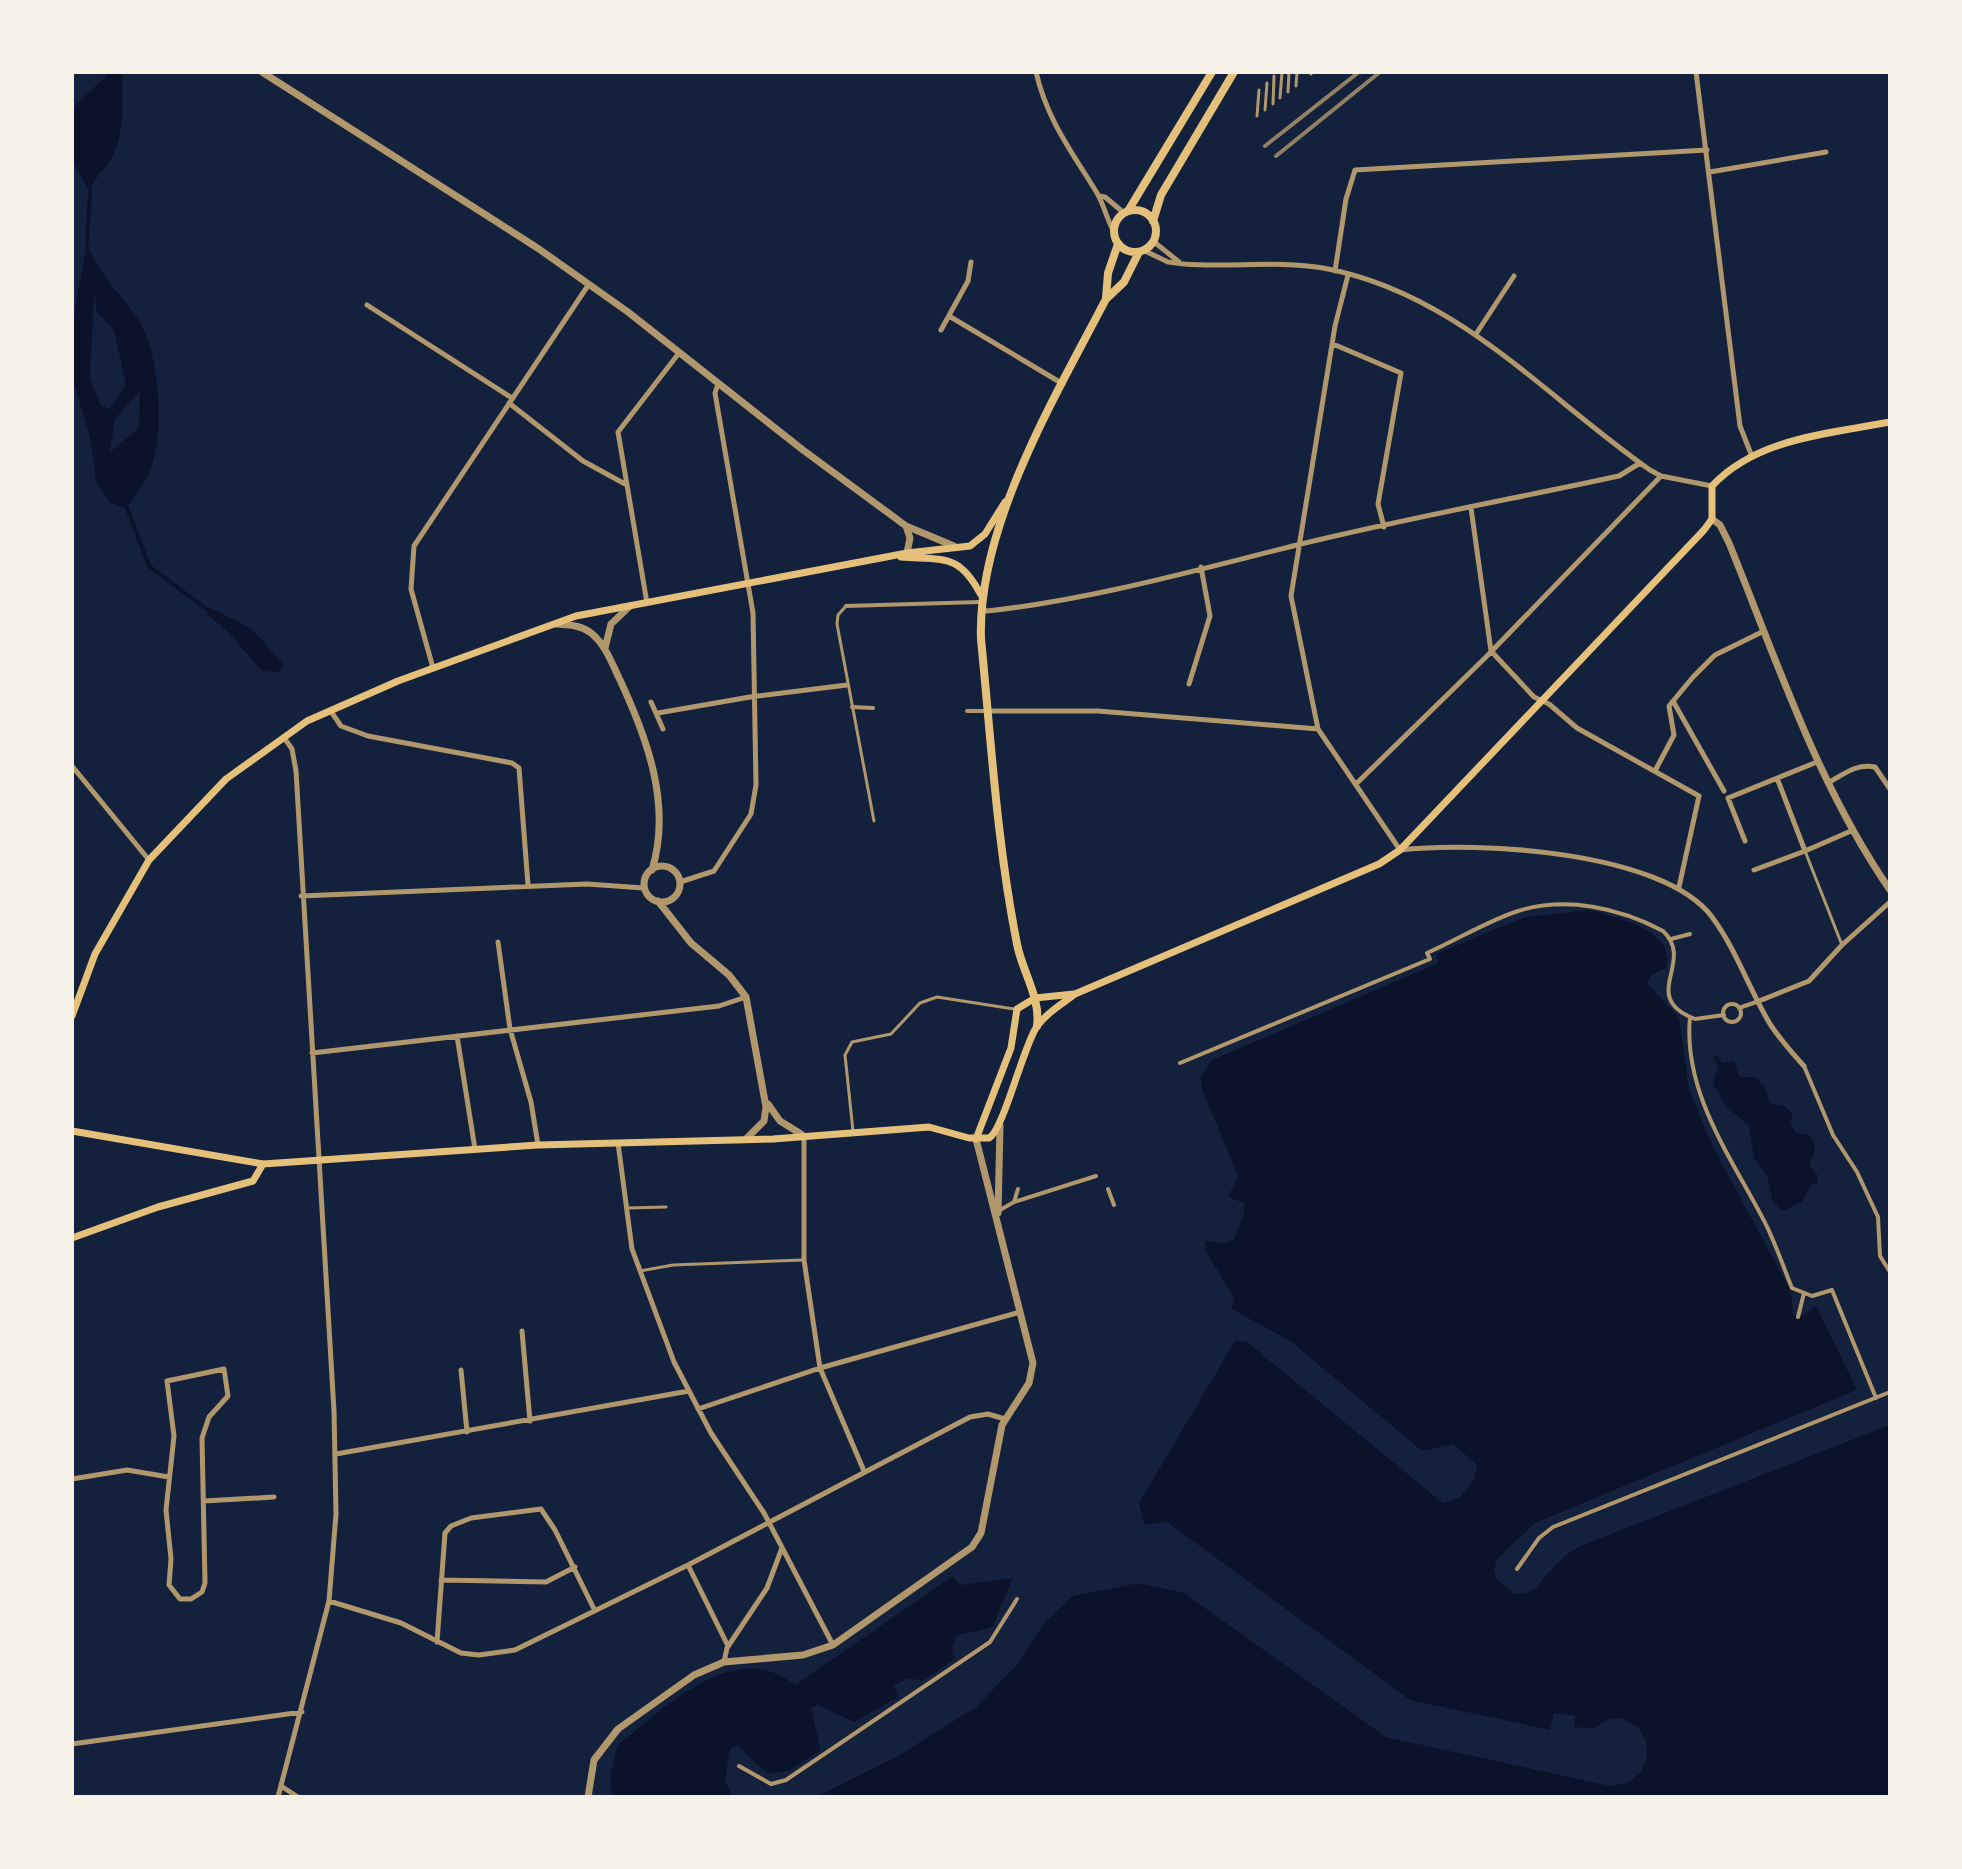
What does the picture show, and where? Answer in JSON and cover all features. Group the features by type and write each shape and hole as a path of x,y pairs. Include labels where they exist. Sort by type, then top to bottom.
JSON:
{"main road":[{"path":"1141,251 1127,251 1118,244 1114,232 1116,221 1126,212 1212,72"},
{"path":"72,1016 95,954 149,860 226,779 329,709 594,611 907,553 964,548 985,534 1010,494 1106,299 1124,282 1141,251 1153,241 1153,221 1161,195 1234,72"},
{"path":"1126,212 1140,211 1153,221"},
{"path":"1106,299 1108,273 1118,244"},
{"path":"1037,1026 1075,994 1379,864 1400,850 1712,519 1712,486 1751,454 1890,422"},
{"path":"980,601 1010,494"},
{"path":"72,1131 263,1164 538,1145 747,1138 935,1127 976,1139 994,1136 1000,1126 1013,1080 1037,1026 1039,1008 1017,944 988,711 980,601 969,572 955,561 890,557"},
{"path":"976,1139 1011,1048 1016,1010 1035,998 1075,994"},
{"path":"72,1238 158,1207 253,1181 263,1164"}],"street":[{"path":"262,72 589,284 906,526 943,544 964,548"},
{"path":"1036,72 1055,130 1099,196 1114,232"},
{"path":"1696,72 1740,426 1751,454"},
{"path":"1335,271 1346,199 1355,170 1707,150"},
{"path":"1710,172 1826,152"},
{"path":"1099,196 1126,212"},
{"path":"1153,241 1184,264"},
{"path":"1141,251 1168,262 1184,264 1335,271 1434,306 1476,334 1640,463 1661,476 1712,486"},
{"path":"941,330 968,281 971,262"},
{"path":"1348,275 1333,343 1291,596 1318,729 1400,850 1439,847 1594,859 1679,887 1693,896 1713,918 1776,1032 1804,1066 1833,1135 1857,1172 1878,1217 1880,1256 1890,1272"},
{"path":"1476,334 1514,276"},
{"path":"433,668 411,589 414,546 589,284"},
{"path":"367,305 510,400 583,461 625,484"},
{"path":"949,316 1063,385"},
{"path":"1333,343 1401,373 1378,504 1384,527"},
{"path":"647,603 618,432 679,353"},
{"path":"680,882 714,871 751,814 756,785 749,584 715,393 718,384"},
{"path":"846,606 980,601 987,611 1034,606 1619,476 1640,463"},
{"path":"1356,784 1661,476"},
{"path":"1471,508 1491,651 1541,701 1577,728 1656,769 1700,798 1679,887"},
{"path":"1712,519 1720,525 1729,543 1827,784 1851,831 1890,890"},
{"path":"906,526 910,538 907,553"},
{"path":"1189,684 1210,616 1201,567"},
{"path":"605,648 611,624 630,606"},
{"path":"554,624 580,627 605,648 634,709 654,768 658,835 652,870 644,888"},
{"path":"1656,769 1674,735 1668,714 1673,701 1715,655 1765,631"},
{"path":"658,713 847,685"},
{"path":"1673,701 1724,791"},
{"path":"651,702 663,729"},
{"path":"852,707 873,708"},
{"path":"329,709 341,726 368,736 502,761 519,768 528,885"},
{"path":"967,711 1098,711 1318,729"},
{"path":"278,1797 329,1601 334,1554 336,1454 296,771 292,749 285,739"},
{"path":"1745,841 1728,798 1817,762"},
{"path":"1827,784 1860,765 1870,765 1875,767 1890,789"},
{"path":"72,766 149,860"},
{"path":"1777,778 1805,851"},
{"path":"1754,870 1851,831"},
{"path":"652,870 668,867 680,882"},
{"path":"1882,879 1890,872"},
{"path":"658,901 674,898 680,882"},
{"path":"301,896 528,885 606,884 644,888 691,943 729,975 746,997 765,1099 764,1121 747,1138"},
{"path":"1180,1063 1430,959 1427,953 1519,911 1596,906 1646,922 1671,939 1674,960 1666,993 1677,1009 1690,1017 1711,1019 1721,1016 1730,1005 1739,1008 1804,985 1890,902"},
{"path":"1671,939 1690,934"},
{"path":"498,942 510,1029 531,1102 538,1145"},
{"path":"312,1053 719,1006 746,997"},
{"path":"1721,1016 1735,1022 1740,1016 1739,1008"},
{"path":"1690,1017 1688,1043 1697,1087 1720,1143 1763,1219 1792,1288 1812,1296 1832,1290 1876,1398"},
{"path":"457,1036 475,1150"},
{"path":"765,1099 780,1121 802,1134 804,1260 820,1368 864,1471"},
{"path":"998,1215 1000,1126"},
{"path":"588,1797 594,1760 618,1729 694,1675 724,1662 803,1655 833,1645 972,1547 981,1533 999,1434 1033,1372 1032,1354 998,1215 976,1139"},
{"path":"618,1143 624,1208 640,1271 689,1391 769,1522 833,1645"},
{"path":"998,1215 1014,1202 1096,1176"},
{"path":"1014,1202 1018,1189"},
{"path":"1108,1189 1114,1205"},
{"path":"1798,1317 1804,1293"},
{"path":"698,1409 820,1368 1021,1312"},
{"path":"522,1331 530,1421"},
{"path":"224,1369 228,1396 209,1417 202,1438 205,1583 202,1592 191,1599 180,1599 169,1585 169,1477 174,1436 167,1381 224,1369"},
{"path":"461,1370 467,1432"},
{"path":"336,1454 689,1391"},
{"path":"1517,1569 1539,1538 1553,1527 1890,1392"},
{"path":"329,1601 401,1623 461,1653 497,1653 526,1646 970,1417 988,1414 1005,1419"},
{"path":"72,1479 127,1470 169,1477"},
{"path":"204,1501 274,1497"},
{"path":"437,1642 442,1542 451,1526 471,1518 528,1508 546,1513 595,1611"},
{"path":"724,1662 728,1646 767,1588 782,1548"},
{"path":"688,1565 728,1646"},
{"path":"441,1580 546,1582 575,1567"},
{"path":"739,1766 771,1784 786,1780 990,1642 1017,1599"},
{"path":"72,1744 302,1712"},
{"path":"281,1786 298,1797"}],"lane":[{"path":"1280,98 1282,72"},
{"path":"1288,92 1289,72"},
{"path":"1296,86 1297,72"},
{"path":"1273,104 1274,76"},
{"path":"1265,110 1267,83"},
{"path":"1257,116 1259,90"},
{"path":"846,606 838,615 837,624 874,821"},
{"path":"1805,851 1842,945"},
{"path":"853,1131 845,1055 852,1042 891,1034 920,1003 937,997 1016,1010"},
{"path":"624,1208 666,1207"},
{"path":"640,1271 673,1265 804,1260"}],"water":[{"path":"110,72 122,72 121,125 113,155 94,181 90,192 74,164 73,108"},
{"path":"87,242 103,273 138,319 155,372 159,415 155,455 148,476 127,508 110,503 96,481 90,437 73,380 74,315","holes":["94,293 97,312 114,330 125,380 124,389 109,409 101,406 90,379","140,391 139,428 110,452 115,419"]},
{"path":"209,607 252,629 284,665 278,672 262,671 207,615"},
{"path":"1589,910 1642,927 1662,944 1667,955 1666,968 1651,975 1647,983 1679,1018 1689,1089 1712,1145 1791,1292 1793,1315 1801,1317 1816,1306 1857,1390 1535,1523 1501,1556 1497,1573 1515,1594 1526,1590 1580,1546 1890,1421 1890,1797 816,1797 898,1756 976,1707 1017,1665 1044,1623 1073,1596 1145,1582 1184,1592 1386,1737 1611,1786 1641,1772 1647,1757 1638,1727 1626,1721 1610,1720 1594,1729 1573,1727 1575,1716 1554,1713 1550,1731 1410,1700 1167,1522 1144,1525 1139,1503 1235,1341 1246,1341 1443,1503 1466,1490 1477,1465 1453,1444 1422,1451 1290,1341 1231,1309 1235,1299 1206,1252 1205,1241 1225,1243 1234,1240 1244,1213 1244,1203 1228,1197 1238,1176 1202,1089 1201,1077 1212,1060 1439,963 1436,954 1525,917"},
{"path":"1717,1055 1722,1063 1734,1061 1739,1077 1755,1077 1764,1086 1770,1104 1784,1105 1793,1115 1790,1123 1796,1133 1809,1135 1812,1140 1815,1147 1810,1166 1818,1176 1817,1183 1810,1186 1802,1202 1782,1211 1773,1202 1767,1175 1754,1158 1749,1126 1726,1106 1713,1084 1718,1065 1713,1057"},
{"path":"953,1576 960,1585 1013,1577 993,1627 956,1636 955,1659 923,1681 908,1678 894,1686 898,1697 854,1722 818,1705 811,1708 821,1750 789,1771 767,1775 738,1746 730,1749 725,1779 732,1797 612,1797 610,1779 617,1746 701,1683 725,1673 749,1669 772,1672 795,1685"}],"pier":[{"path":"1231,1309 1290,1341 1422,1451 1453,1444 1477,1465 1474,1479 1460,1497 1443,1503 1246,1341 1235,1341 1234,1337 1248,1338 1444,1498 1455,1496 1470,1477 1473,1466 1452,1448 1420,1455 1288,1344 1232,1314"},
{"path":"1857,1390 1861,1391 1538,1526 1501,1562 1501,1578 1516,1590 1525,1589 1533,1585 1558,1554 1578,1542 1890,1417 1890,1425 1580,1546 1560,1557 1536,1588 1526,1593 1515,1594 1497,1580 1494,1570 1497,1560 1535,1523"},
{"path":"1135,1503 1139,1503 1144,1525 1167,1522 1410,1700 1550,1730 1554,1713 1575,1716 1574,1727 1594,1729 1607,1720 1621,1718 1638,1727 1646,1741 1647,1757 1641,1772 1628,1783 1611,1786 1386,1737 1184,1593 1129,1581 1146,1578 1186,1589 1388,1734 1611,1782 1626,1779 1638,1770 1643,1756 1642,1742 1635,1730 1620,1722 1608,1723 1593,1733 1572,1730 1570,1719 1557,1717 1554,1732 1550,1735 1408,1704 1166,1526 1141,1528"},
{"path":"1013,1573 1017,1579 996,1630 959,1639 958,1662 925,1685 918,1684 955,1659 952,1651 956,1636 993,1627 1013,1578 960,1585 963,1581"},
{"path":"901,1695 900,1701 871,1720 855,1726 816,1711 825,1751 791,1775 765,1778 737,1751 731,1766 730,1749 738,1746 767,1774 789,1771 821,1750 811,1709 817,1705 854,1722 869,1717"}],"waterway":[{"path":"87,242 90,192"},
{"path":"127,508 149,566 209,611"}],"railway":[{"path":"1265,146 1359,72"},
{"path":"1276,156 1380,72"}]}
